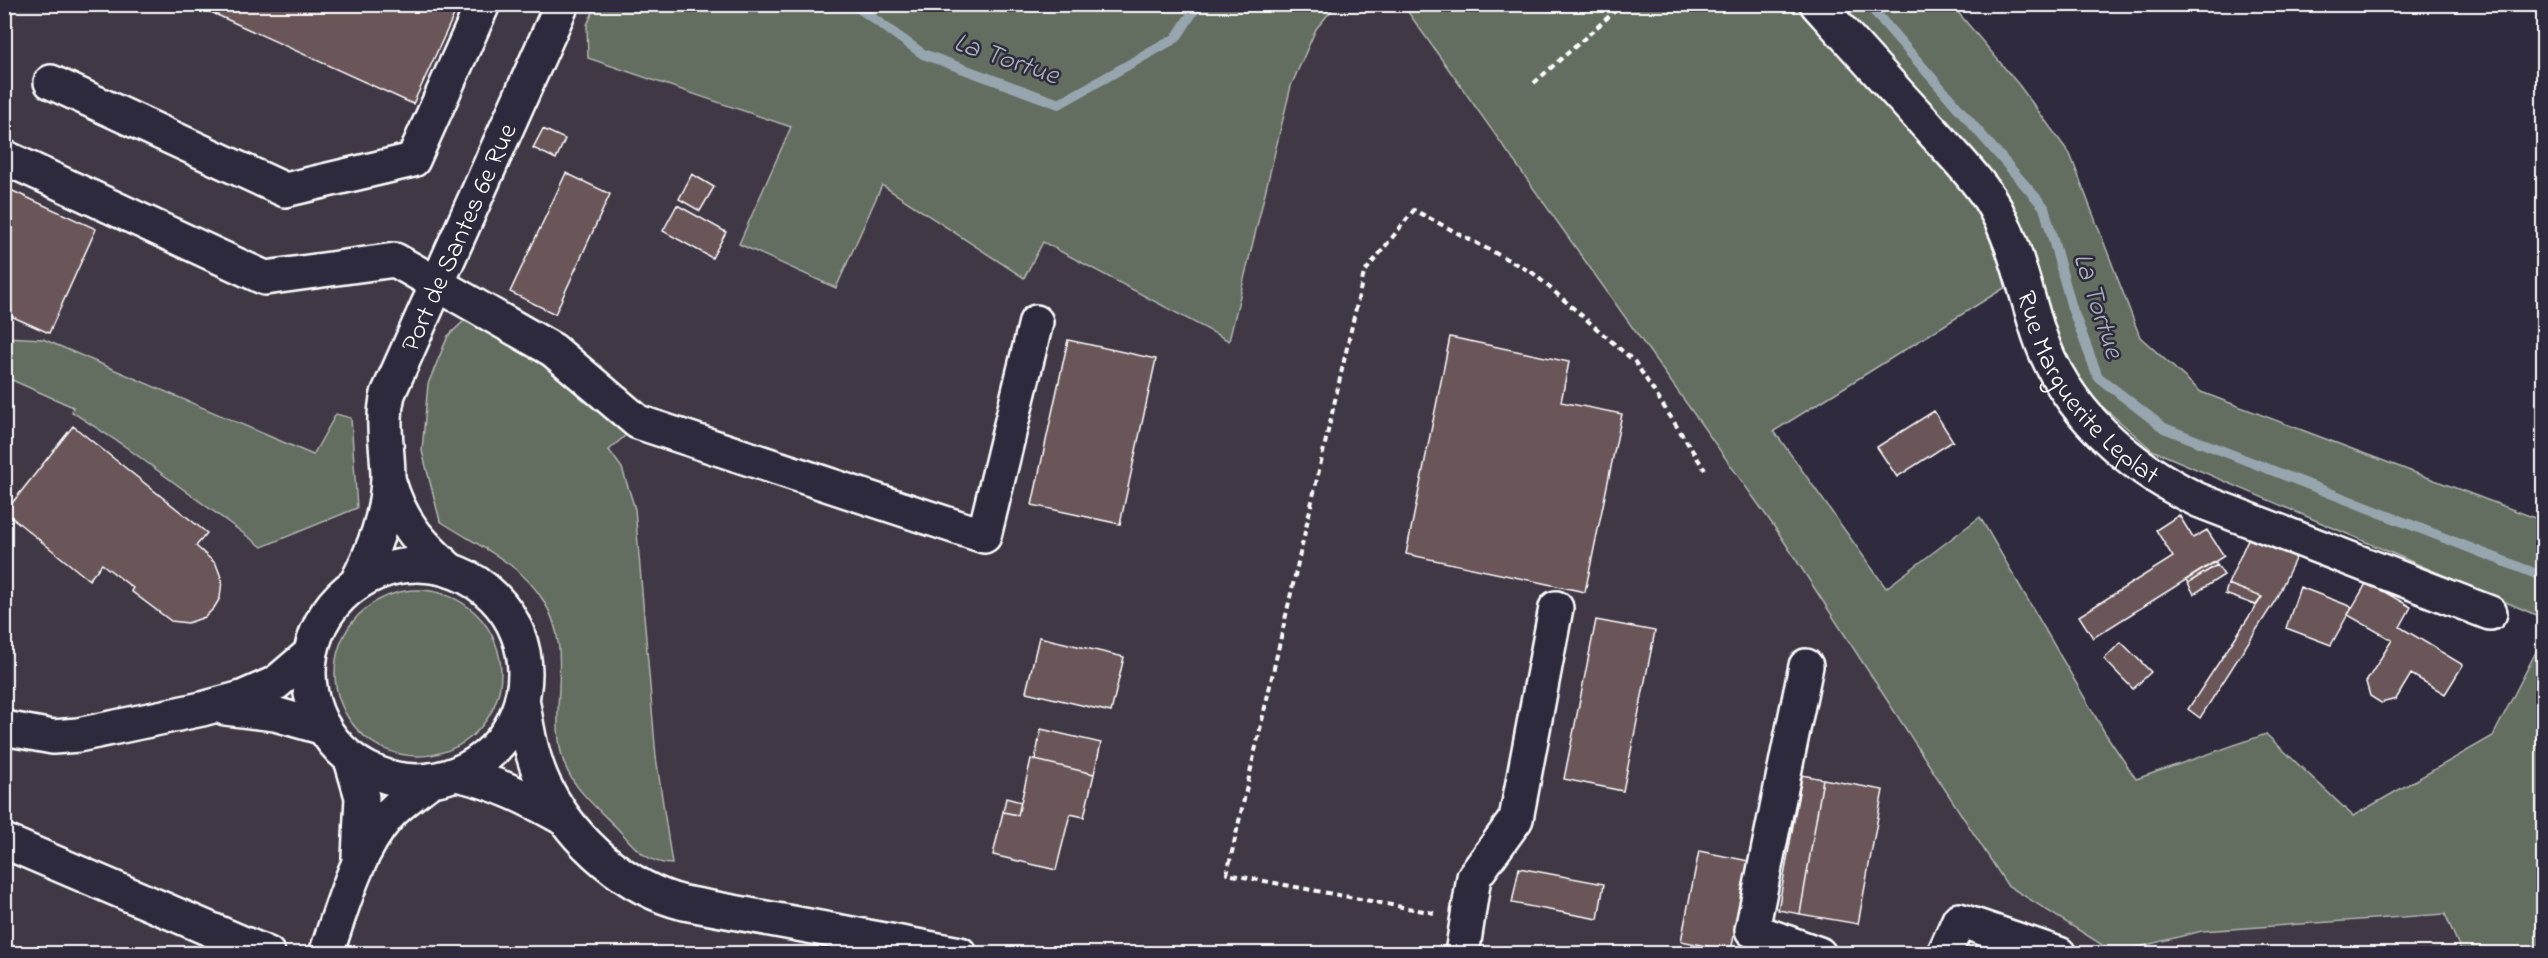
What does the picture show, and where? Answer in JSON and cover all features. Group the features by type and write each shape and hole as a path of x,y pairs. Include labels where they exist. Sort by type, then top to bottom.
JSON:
{"street":[{"path":"51,82 285,190 413,160 483,4"},
{"name":"Port de Santes 6e Rue","path":"450,570 425,548 402,518 388,476 384,427 388,394 562,4"},
{"name":"Rue Marguerite Leplat","path":"1817,4 1964,167 1989,198 2007,234 2039,336 2055,375 2065,391 2120,452 2152,476 2198,500 2490,613"},
{"path":"4,157 265,278 395,260 553,350 638,422 984,536 1036,322"},
{"name":"Port de Santes 6e Rue","path":"356,584 378,538 388,476"},
{"path":"563,818 539,772 532,752 522,698 524,658 512,619 486,589 450,570 408,565 380,571 356,584 326,614 310,654 310,692 324,728 351,759 389,777 480,779 516,792 563,818 608,863 646,890 665,898 960,954"},
{"path":"1462,954 1474,877 1516,819 1556,608"},
{"path":"4,728 52,737 78,735 202,709 242,698 276,683 310,654"},
{"path":"1806,666 1752,930 1819,954"},
{"path":"326,954 357,867 387,817 443,777 479,762 499,744 513,722 522,698"},
{"path":"202,709 229,708 275,714 324,728"},
{"path":"351,759 362,804 357,867"},
{"path":"4,841 268,954"},
{"path":"1944,954 1959,920 2048,948 2058,954"}],"path":[{"path":"1534,83 1623,4"},
{"path":"1467,919 1227,874 1364,273 1414,210 1533,273 1635,362 1705,470"}],"shaded area":[{"path":"5,4 1403,5 1778,532 2007,885 2115,953 5,954"},
{"path":"2446,914 2462,953 2123,954 2202,931"}],"green space":[{"path":"596,4 1336,5 1316,29 1291,86 1229,341 1043,242 1024,278 882,185 836,288 739,244 791,127 588,58 587,25"},
{"path":"1403,5 1952,5 2019,85 2070,154 2140,337 2201,392 2543,521 2543,618 2152,450 2086,392 2049,325 2030,272 1774,431 1886,588 1980,517 2105,733 2136,779 2266,734 2353,816 2493,736 2543,638 2543,953 2462,953 2445,914 2202,931 2115,953 2007,885 1778,532"},
{"path":"466,319 540,362 627,434 609,450 622,468 635,509 656,757 672,864 647,857 635,847 591,803 564,764 558,733 560,675 557,637 552,618 543,600 522,575 510,565 440,521 422,451 428,384 448,336"},
{"path":"5,337 43,339 313,455 336,414 351,418 357,508 262,547 123,445 72,412 73,407 5,377"},
{"path":"418,590 434,591 450,596 477,614 495,641 500,657 500,689 495,705 477,732 450,750 434,755 418,756 402,755 386,750 359,732 341,705 336,689 335,673 336,657 341,641 359,614 386,596 402,591"}],"building":[{"path":"193,4 459,4 413,104"},
{"path":"543,129 565,139 556,159 533,148"},
{"path":"566,173 610,194 555,314 510,292"},
{"path":"692,174 714,187 700,211 679,199"},
{"path":"4,187 96,229 49,333 4,313"},
{"path":"677,205 726,232 712,258 663,231"},
{"path":"1450,337 1569,362 1561,402 1622,414 1585,592 1406,554"},
{"path":"1068,340 1156,359 1120,524 1032,505"},
{"path":"1934,411 1953,441 1897,477 1877,447"},
{"path":"73,426 207,533 196,546 216,564 222,580 220,598 205,617 188,623 171,621 131,591 133,588 102,564 89,580 5,512"},
{"path":"2179,515 2193,538 2207,530 2224,556 2093,638 2079,616 2173,557 2156,530"},
{"path":"2248,539 2296,557 2275,601 2200,718 2188,709 2262,597 2228,584"},
{"path":"2215,562 2217,565 2188,583 2186,580"},
{"path":"2217,565 2224,575 2194,594 2188,583"},
{"path":"2367,582 2411,607 2400,627 2463,665 2445,694 2411,674 2396,699 2381,703 2370,696 2366,682 2392,640 2348,615"},
{"path":"2228,584 2262,597 2256,605 2225,594"},
{"path":"2300,587 2352,607 2331,645 2286,628"},
{"path":"1596,620 1655,631 1623,791 1564,779"},
{"path":"1039,637 1124,657 1111,712 1026,692"},
{"path":"2121,642 2151,672 2133,689 2104,659"},
{"path":"1041,729 1101,743 1094,774 1035,760"},
{"path":"1031,759 1094,774 1084,817 1070,814 1056,870 993,855 1003,812 1018,815"},
{"path":"1802,775 1823,779 1800,914 1778,910"},
{"path":"1823,779 1883,790 1858,924 1800,914"},
{"path":"1006,798 1021,802 1018,815 1003,812"},
{"path":"1699,851 1749,861 1731,951 1681,941"},
{"path":"1519,868 1604,884 1598,919 1512,903"}],"waterway":[{"name":"La Tortue","path":"853,4 923,54 1059,104 1176,38 1198,4"},
{"name":"La Tortue","path":"1868,4 2044,207 2072,308 2098,377 2164,428 2544,577"}]}
